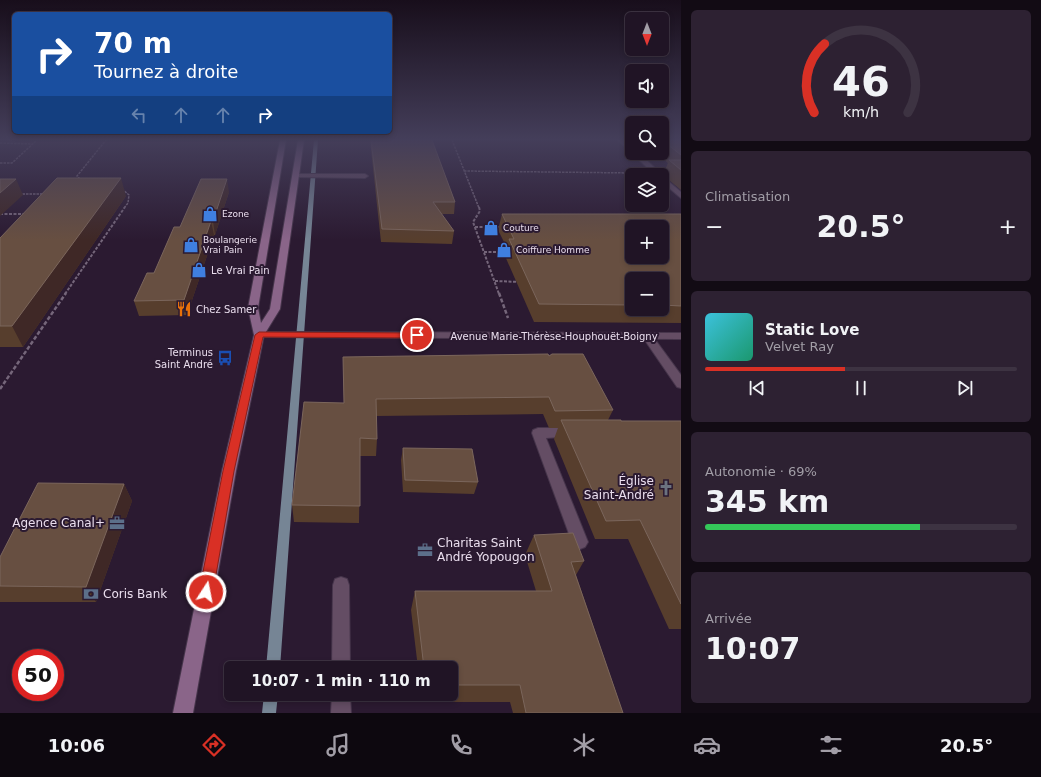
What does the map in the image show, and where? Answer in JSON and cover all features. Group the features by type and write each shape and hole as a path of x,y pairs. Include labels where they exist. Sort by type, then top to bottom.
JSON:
{"main road":[{"path":"259,335 253,308 277,173"},
{"path":"183,713 228,471 259,335 275,309 296,176"}],"street":[{"path":"296,176 365,176"},
{"path":"669,185 681,196"},
{"name":"Avenue Marie-Thérèse-Houphouët-Boigny","path":"259,335 681,336"},
{"path":"647,336 681,384"},
{"path":"580,542 538,433 586,433"},
{"path":"340,585 340,661"},
{"path":"340,701 340,713"}],"path":[{"path":"79,173 77,176 87,180"},
{"path":"465,173 480,211 474,222 475,227 515,336"},
{"path":"553,173 625,175"},
{"path":"115,187 122,189 129,195"},
{"path":"15,194 46,194"},
{"path":"121,195 129,195"},
{"path":"0,389 128,203 129,195"},
{"path":"0,214 32,214"},
{"path":"475,227 507,227"},
{"path":"484,252 515,252"},
{"path":"495,282 525,282"}],"building":[{"path":"375,173 444,173 455,202 433,202 454,231 382,229"},
{"path":"57,178 121,178 12,326 0,326 0,238"},
{"path":"0,179 16,179 0,193"},
{"path":"201,179 227,179 184,300 134,301 147,273 154,273 174,227 180,227"},
{"path":"502,214 681,214 681,306 669,305 669,272 625,272 625,305 539,304 509,239 514,239"},
{"path":"548,354 549,356 552,354 583,354 613,410 555,411 549,397 376,399 377,439 360,438 360,506 292,505 304,402 344,403 343,357"},
{"path":"561,420 681,421 681,604 640,520 606,521"},
{"path":"403,448 472,449 478,482 405,480"},
{"path":"38,483 124,484 86,587 0,586 0,557"},
{"path":"573,533 584,561 571,562 623,713 526,713 520,685 458,685 458,661 423,661 415,591 552,591 534,535"}],"waterway":[{"path":"274,661 313,173"},
{"path":"269,713 270,701"}],"place":[{"name":"Ezone","path":"210,214"},
{"name":"Couture","path":"491,228"},
{"name":"Boulangerie Vrai Pain","path":"191,245"},
{"name":"Coiffure Homme","path":"504,250"},
{"name":"Le Vrai Pain","path":"199,270"},
{"name":"Chez Samer","path":"184,309"},
{"name":"Terminus Saint André","path":"225,358"},
{"name":"Église Saint-André","path":"666,488"},
{"name":"Agence Canal+","path":"117,523"},
{"name":"Charitas Saint André Yopougon","path":"425,550"},
{"name":"Coris Bank","path":"91,594"}],"route":[{"path":"206,592 228,471 259,335 417,335"}]}
